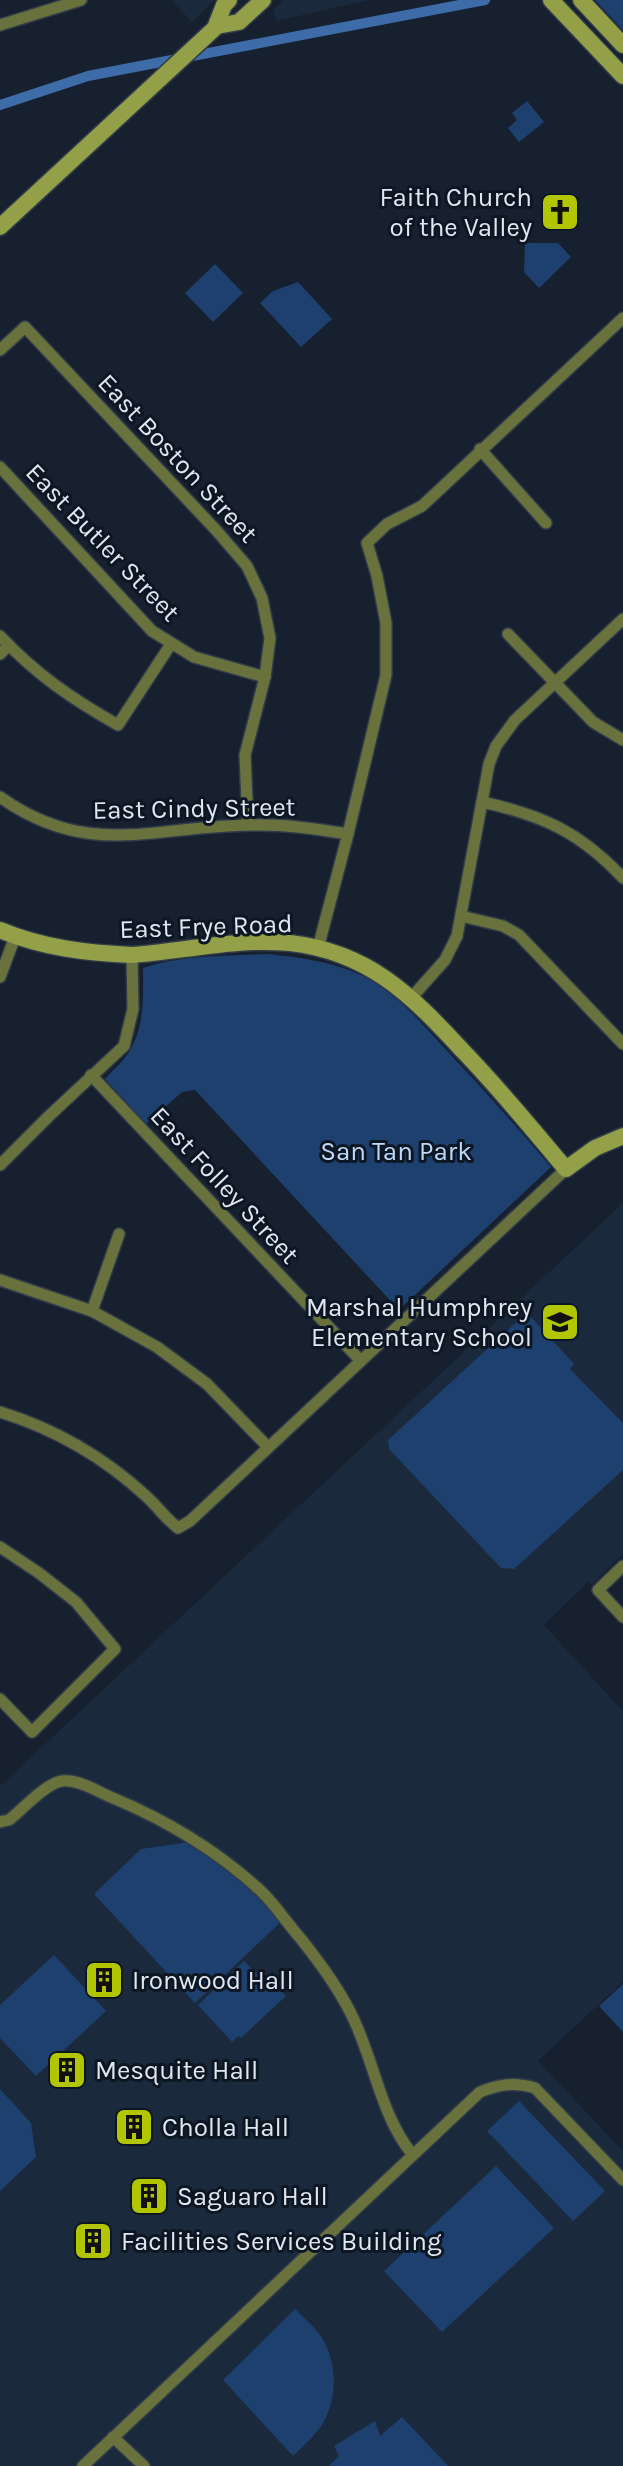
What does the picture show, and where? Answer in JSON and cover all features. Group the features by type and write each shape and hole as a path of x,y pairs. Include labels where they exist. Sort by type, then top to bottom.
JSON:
{"street":[{"path":"0,25 81,0"},
{"path":"0,227 217,26 224,5 229,0"},
{"path":"217,26 239,22 263,0"},
{"path":"551,0 621,72"},
{"path":"581,0 623,45"},
{"path":"318,948 386,675 386,623 367,543 387,524 422,506 623,318"},
{"name":"East Boston Street","path":"0,350 25,327 247,566 262,598 270,638 265,677 245,755 248,825"},
{"path":"480,449 546,523"},
{"name":"East Butler Street","path":"0,467 152,631 210,663 265,677"},
{"path":"412,997 445,960 457,936 489,764 496,746 515,720 553,682 623,619"},
{"path":"508,634 593,722 623,740"},
{"path":"0,636 5,650 118,725 171,644"},
{"name":"East Cindy Street","path":"0,797 15,808 51,825 87,835 117,837 248,825 297,826 348,834"},
{"path":"482,802 546,820 594,851 623,878"},
{"path":"461,916 494,923 519,935 623,1044"},
{"path":"0,977 8,934"},
{"name":"East Frye Road","path":"8,934 69,950 132,955 263,942 291,943 340,954 364,965 412,997 498,1088 566,1169"},
{"path":"0,1165 124,1046 133,1009 132,955"},
{"name":"East Folley Street","path":"91,1075 360,1360"},
{"path":"0,1412 24,1419 84,1449 148,1498 178,1528 190,1521 566,1169 595,1148 623,1136"},
{"path":"92,1311 119,1234"},
{"path":"0,1280 92,1311 157,1347 207,1384 268,1447"},
{"path":"0,1547 76,1602 115,1649 32,1732 0,1699"},
{"path":"623,1566 598,1590 623,1617"},
{"path":"0,1822 9,1820 52,1783 65,1780 142,1810 189,1836 241,1875 263,1894 330,1977 354,2020 390,2121 412,2154"},
{"path":"83,2466 480,2092 498,2085 518,2083 535,2088 623,2180"},
{"path":"113,2437 123,2443 144,2466"}],"shaded area":[{"path":"171,0 215,0 192,22"},
{"path":"283,0 369,0 277,21 273,10"},
{"path":"623,1203 623,1554 592,1584 588,1582 544,1625 623,1711 623,1982 538,2061 623,2151 623,2466 0,2466 0,1786"}],"green space":[{"path":"595,0 623,0 623,30"},
{"path":"527,101 544,122 519,142 508,128 517,120 512,113"},
{"path":"525,243 558,243 571,257 539,288 524,272"},
{"path":"215,264 243,293 213,322 185,293"},
{"path":"298,282 332,319 301,347 260,303 273,291"},
{"name":"San Tan Park","path":"267,954 313,960 342,968 383,988 418,1019 551,1167 399,1310 195,1090 182,1092 146,1124 105,1079 128,1054 135,1040 142,1010 143,968 188,958"},
{"path":"522,1317 531,1317 574,1364 570,1369 623,1423 623,1470 514,1569 501,1568 389,1449 388,1440"},
{"path":"197,1841 284,1919 195,2003 94,1894 141,1849"},
{"path":"54,1955 106,2011 36,2076 0,2038 0,2005"},
{"path":"244,1961 258,1975 263,1971 286,1996 241,2038 238,2036 232,2042 198,2005"},
{"path":"623,1984 623,2032 599,2006"},
{"path":"0,2089 31,2123 36,2157 0,2191"},
{"path":"519,2101 605,2191 573,2221 487,2131"},
{"path":"496,2166 554,2228 442,2332 384,2271"},
{"path":"295,2309 324,2342 334,2377 332,2401 323,2423 293,2456 223,2380"},
{"path":"402,2417 448,2466 329,2466 339,2456 334,2446 375,2421 380,2436"}],"waterway":[{"path":"0,105 88,76 485,0"}],"place":[{"name":"Faith Church of the Valley","path":"560,212"},
{"name":"Marshal Humphrey Elementary School","path":"560,1322"},
{"name":"Ironwood Hall","path":"104,1980"},
{"name":"Mesquite Hall","path":"67,2070"},
{"name":"Cholla Hall","path":"134,2127"},
{"name":"Saguaro Hall","path":"149,2196"},
{"name":"Facilities Services Building","path":"93,2241"}]}
